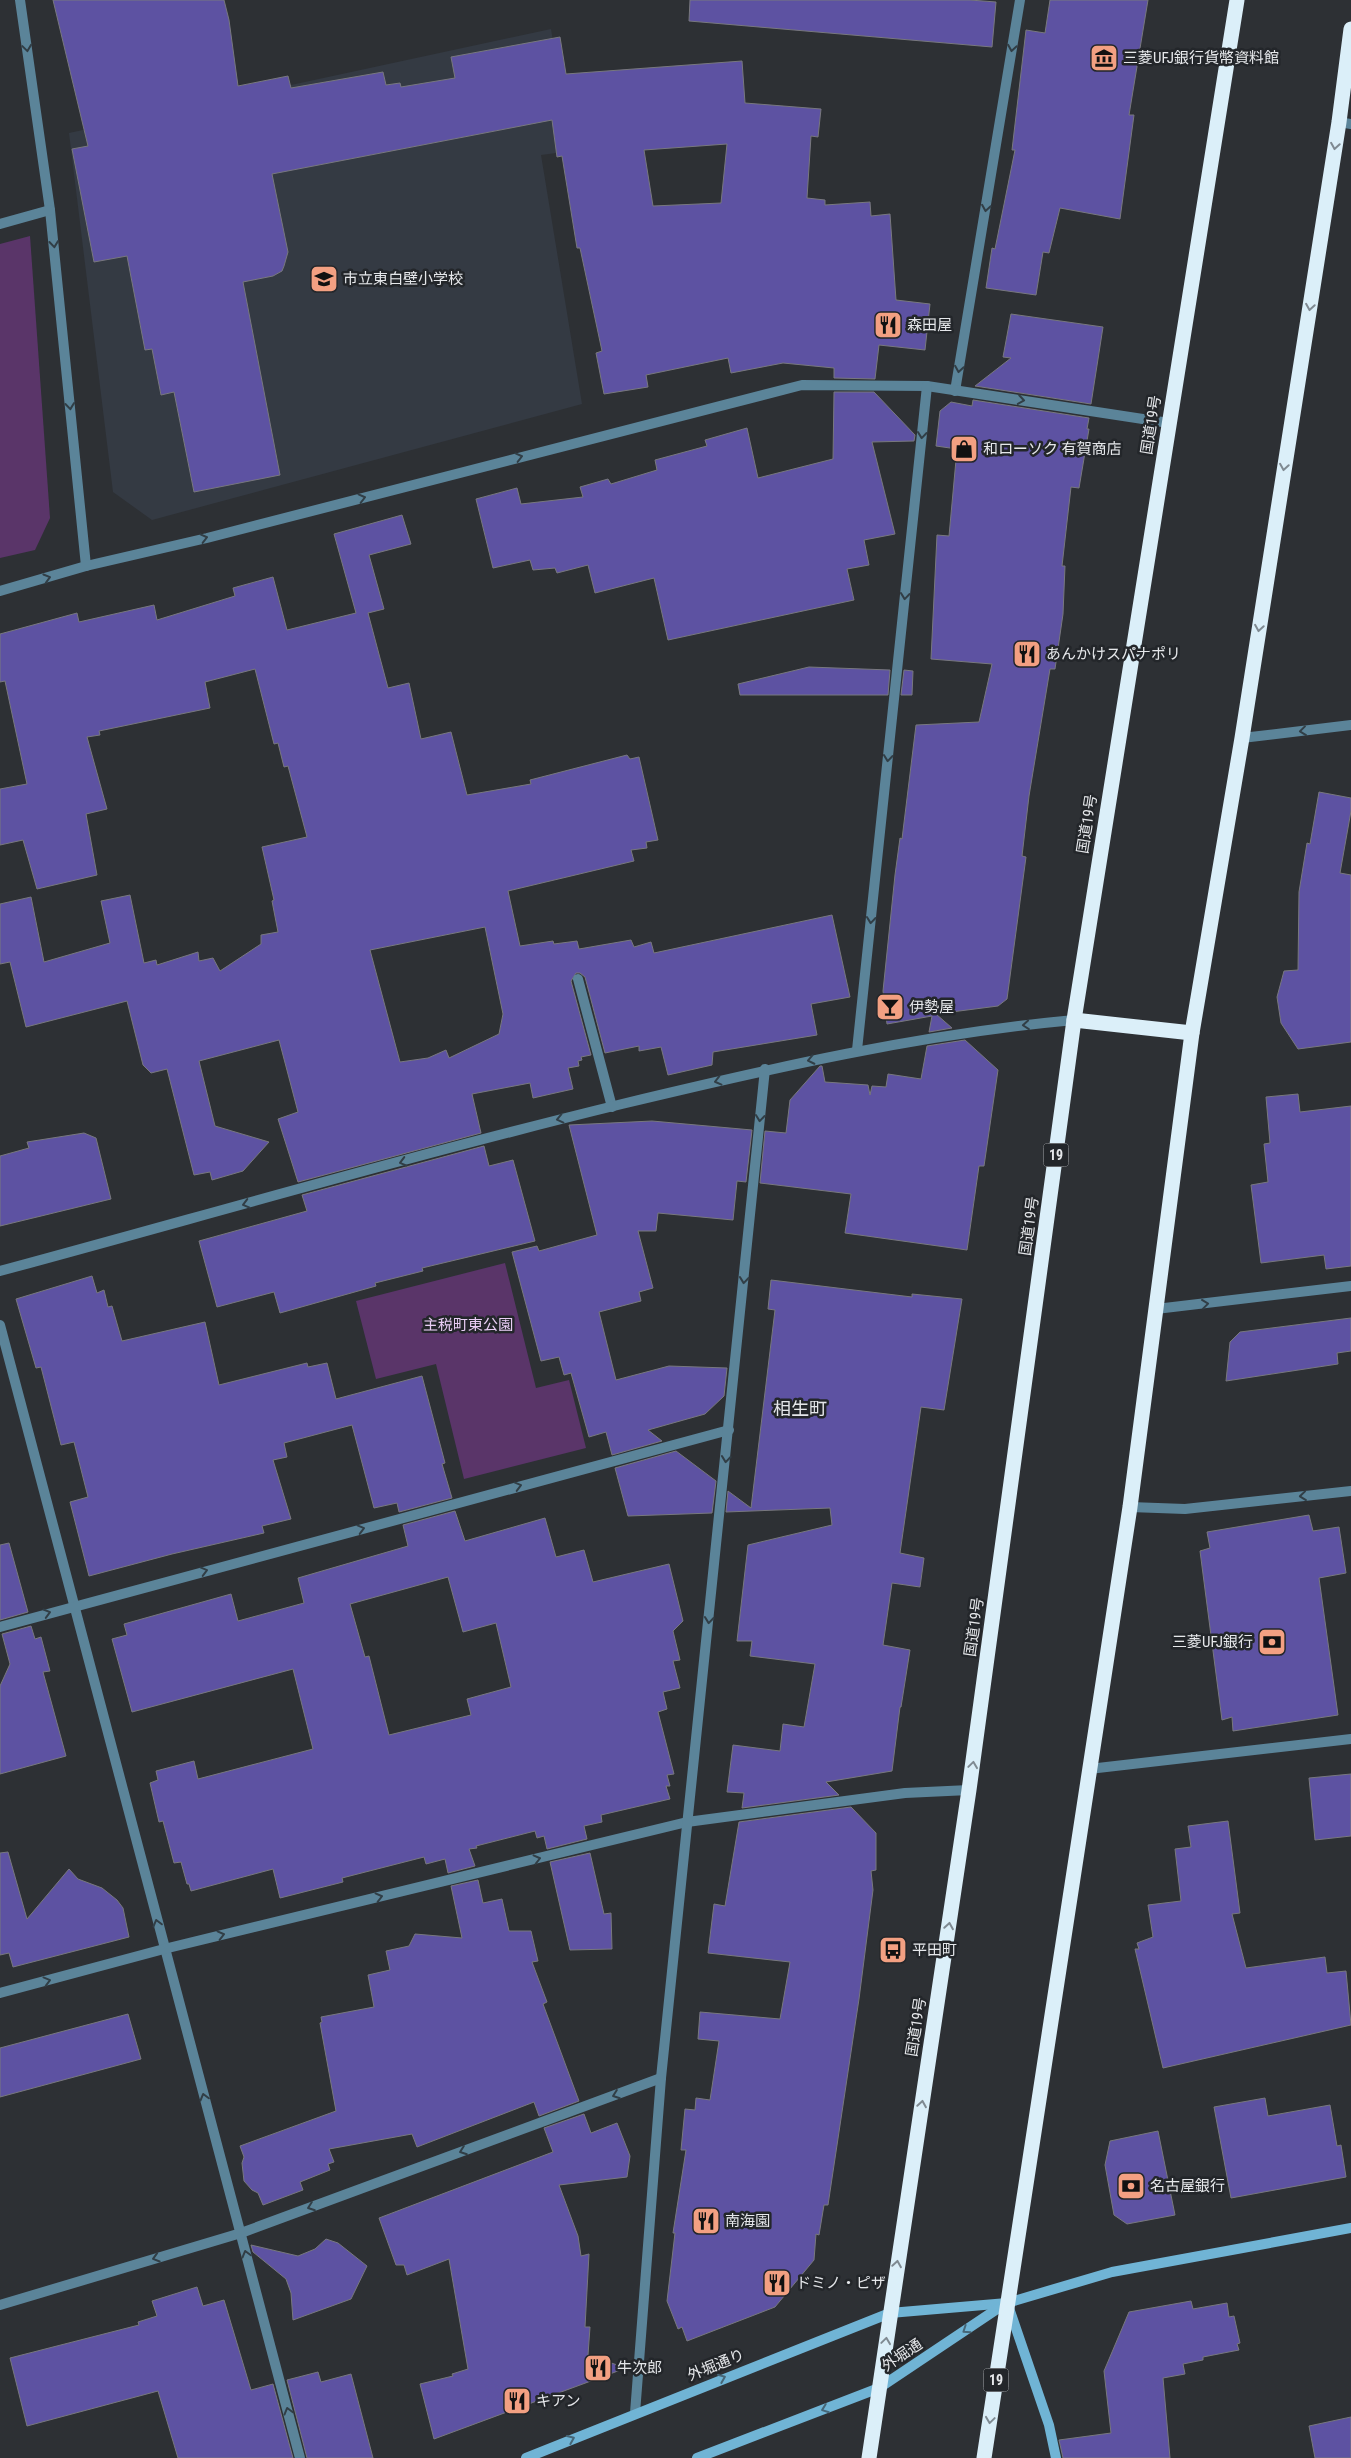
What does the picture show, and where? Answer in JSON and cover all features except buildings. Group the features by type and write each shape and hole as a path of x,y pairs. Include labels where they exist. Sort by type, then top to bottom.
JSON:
{"highway":[{"name":"国道19号","path":"869,2458 969,1790 1074,1020 1237,0"},
{"name":"19","path":"984,2458 1130,1507 1192,1033 1345,123 1351,29"},
{"path":"1074,1020 1192,1033"}],"street":[{"path":"20,0 50,210 86,566"},
{"path":"955,390 1020,0"},
{"path":"0,224 50,210"},
{"path":"0,591 86,566 216,535 802,385 927,386 1169,422"},
{"path":"857,1050 927,386"},
{"path":"1242,738 1351,725"},
{"path":"578,979 612,1107"},
{"path":"0,1272 545,1123 765,1070 857,1050 1013,1026 1074,1020"},
{"path":"635,2413 661,2078 765,1070"},
{"path":"1156,1309 1351,1286"},
{"path":"0,1325 300,2458"},
{"path":"0,1627 75,1605 729,1430"},
{"path":"1130,1507 1185,1509 1351,1491"},
{"path":"1089,1769 1351,1739"},
{"path":"0,1993 164,1949 687,1822 905,1793 969,1790"},
{"path":"0,2305 241,2233 661,2078"},
{"path":"890,2312 1007,2303 1112,2272 1351,2228"},
{"path":"1007,2303 1049,2425 1056,2458"},
{"name":"外堀通","path":"697,2458 879,2388 1007,2303"},
{"name":"外堀通り","path":"526,2458 890,2312"}],"shaded area":[{"name":"市立東白壁小学校","path":"551,29 571,151 541,155 582,404 152,520 113,492 69,133"}],"green space":[{"path":"30,236 50,518 35,550 0,558 0,244"},
{"name":"主税町東公園","path":"505,1263 536,1388 569,1380 586,1448 464,1479 436,1364 376,1379 356,1301"}],"place":[{"name":"三菱UFJ銀行貨幣資料館","path":"1104,58"},
{"name":"市立東白壁小学校","path":"324,279"},
{"name":"森田屋","path":"888,325"},
{"name":"和ローソク 有賀商店","path":"964,449"},
{"name":"あんかけスパナポリ","path":"1027,654"},
{"name":"伊勢屋","path":"890,1007"},
{"name":"三菱UFJ銀行","path":"1272,1642"},
{"name":"平田町","path":"893,1950"},
{"name":"名古屋銀行","path":"1131,2186"},
{"name":"南海園","path":"706,2221"},
{"name":"ドミノ・ピザ","path":"777,2283"},
{"name":"牛次郎","path":"598,2368"},
{"name":"キアン","path":"517,2401"}],"district":[{"name":"相生町","path":"800,1409"}]}
